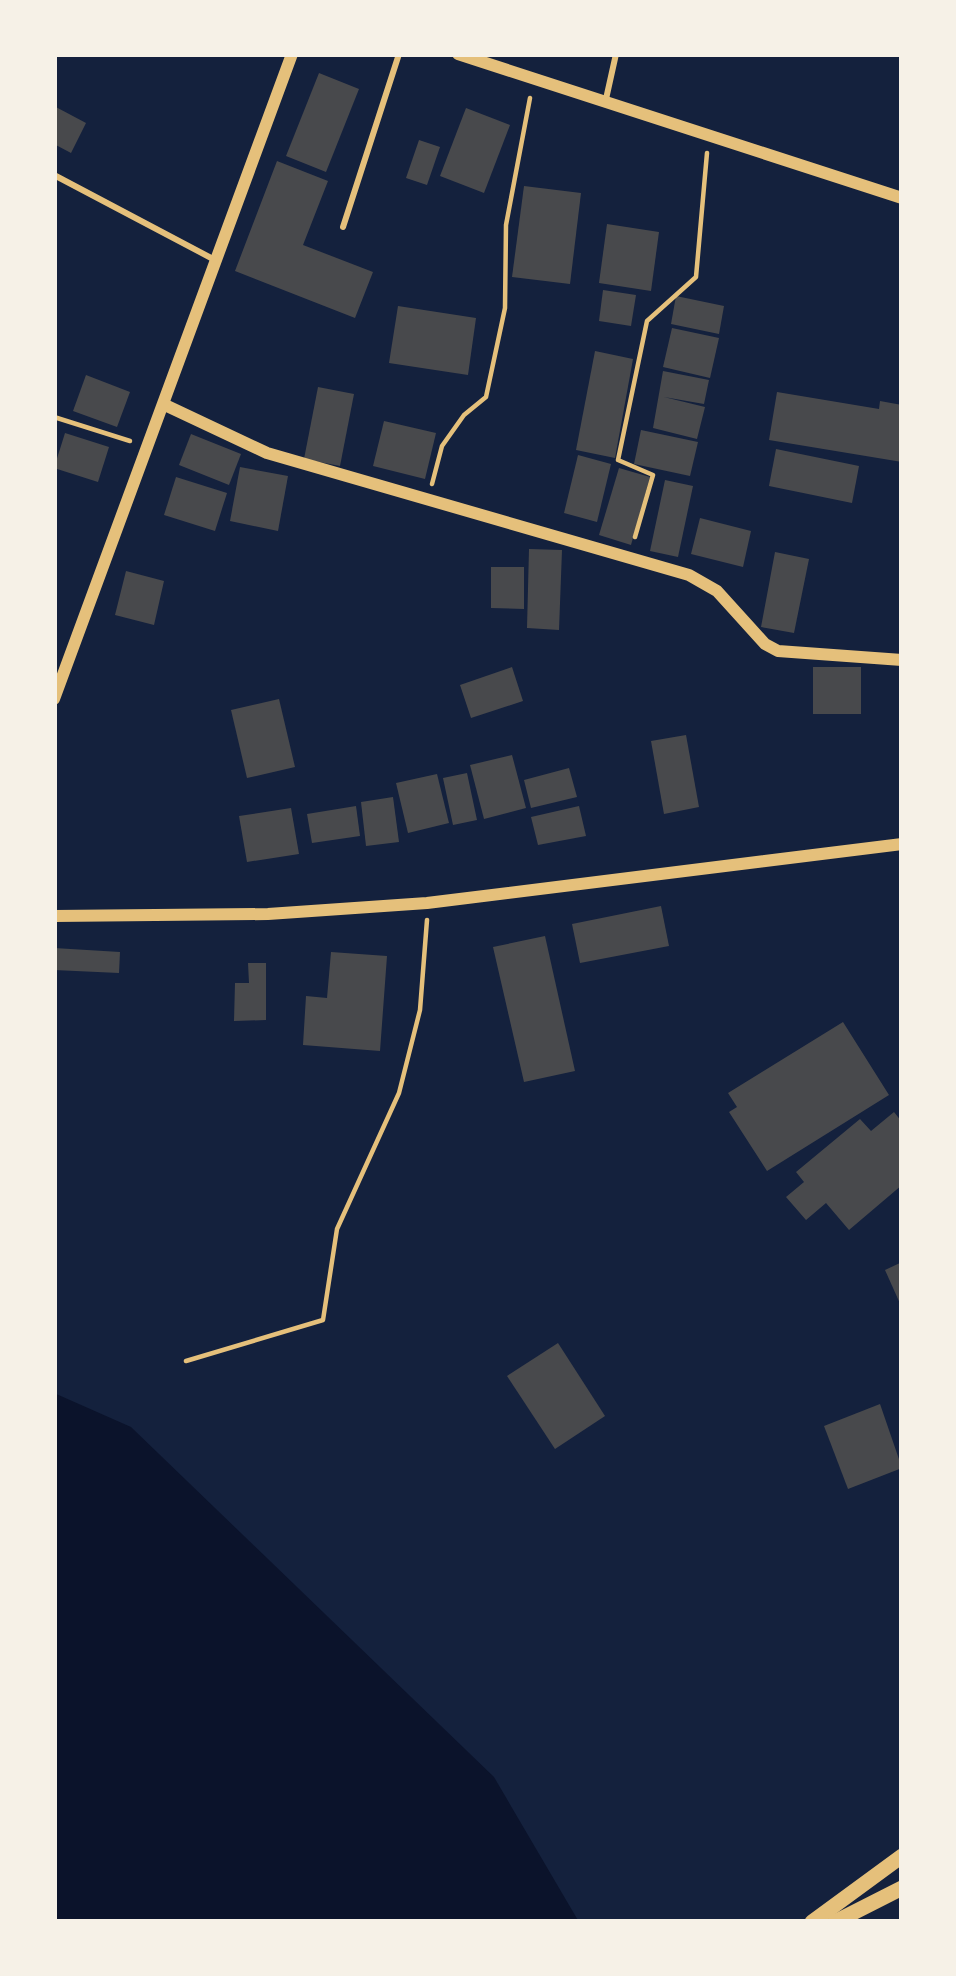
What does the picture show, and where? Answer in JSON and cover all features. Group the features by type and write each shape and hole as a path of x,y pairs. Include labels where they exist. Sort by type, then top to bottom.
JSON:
{"street":[{"path":"54,699 292,54"},
{"path":"458,54 902,198"},
{"path":"165,406 267,453 629,555 717,591 764,644 778,651 902,660"},
{"path":"54,916 268,914 427,903 902,844"},
{"path":"812,1922 902,1856"},
{"path":"836,1922 902,1888"}],"lane":[{"path":"343,227 399,54"},
{"path":"605,103 616,54"},
{"path":"54,175 218,261"}],"path":[{"path":"428,502 442,446 464,415 486,397 505,308 506,225 533,81"},
{"path":"629,555 653,475 618,460 647,321 696,277 709,136"},
{"path":"54,417 147,446"},
{"path":"186,1361 322,1320 337,1229 398,1093 421,1010 427,903"}],"water":[{"path":"54,1393 131,1427 494,1777 579,1922 54,1922"}],"building":[{"path":"319,73 359,89 326,172 286,156"},
{"path":"54,106 86,123 71,153 54,144"},
{"path":"466,108 510,125 484,193 440,176"},
{"path":"419,140 440,147 427,185 406,178"},
{"path":"277,161 328,181 303,245 373,272 355,318 235,271"},
{"path":"524,186 581,193 570,284 512,277"},
{"path":"607,224 659,232 651,291 599,283"},
{"path":"603,290 636,295 631,326 599,321"},
{"path":"676,296 724,306 719,334 671,324"},
{"path":"398,306 476,318 468,375 389,363"},
{"path":"672,328 719,338 710,378 663,367"},
{"path":"595,351 633,359 615,458 576,450"},
{"path":"663,371 709,380 704,404 664,397 705,407 697,439 653,428"},
{"path":"86,375 130,392 117,427 73,411"},
{"path":"318,387 354,394 340,466 304,459"},
{"path":"777,392 879,409 880,401 902,405 902,462 769,440"},
{"path":"384,421 436,433 425,479 373,466"},
{"path":"641,430 698,442 690,476 634,464"},
{"path":"65,433 109,447 98,482 54,468"},
{"path":"191,434 241,454 229,485 179,465"},
{"path":"776,449 859,466 852,503 769,486"},
{"path":"578,455 611,464 597,522 564,513"},
{"path":"240,467 288,476 278,531 230,521"},
{"path":"619,468 650,477 631,545 599,535"},
{"path":"176,477 227,493 215,531 164,515"},
{"path":"665,480 693,486 678,557 650,551"},
{"path":"700,518 751,531 743,567 691,554"},
{"path":"529,549 562,550 559,630 527,628"},
{"path":"775,552 809,559 794,633 761,627"},
{"path":"491,567 524,567 524,609 491,608"},
{"path":"126,571 164,581 154,625 115,615"},
{"path":"512,667 523,701 471,718 460,685"},
{"path":"813,667 861,667 861,714 813,714"},
{"path":"279,699 295,767 247,778 231,710"},
{"path":"686,735 699,807 664,814 651,741"},
{"path":"512,755 526,808 484,819 470,765"},
{"path":"569,768 577,797 531,808 524,780"},
{"path":"467,773 477,820 453,825 443,778"},
{"path":"437,774 449,823 408,833 396,783"},
{"path":"393,797 399,842 366,846 361,802"},
{"path":"356,806 360,836 312,843 307,814"},
{"path":"579,806 586,836 538,845 531,817"},
{"path":"291,808 299,854 247,862 239,816"},
{"path":"661,906 669,946 580,963 572,924"},
{"path":"545,936 575,1071 524,1082 493,947"},
{"path":"54,948 120,952 119,973 54,970"},
{"path":"331,952 387,956 380,1051 303,1045 306,996 327,998"},
{"path":"248,963 266,963 266,1020 234,1021 235,983 249,983"},
{"path":"843,1022 889,1095 767,1171 729,1112 737,1107 728,1093"},
{"path":"894,1112 902,1122 902,1185 849,1230 826,1203 806,1220 786,1197 804,1182 796,1172 860,1119 871,1131"},
{"path":"902,1262 902,1308 885,1270"},
{"path":"558,1343 605,1416 555,1449 507,1376"},
{"path":"880,1404 902,1468 848,1489 824,1426"}]}
